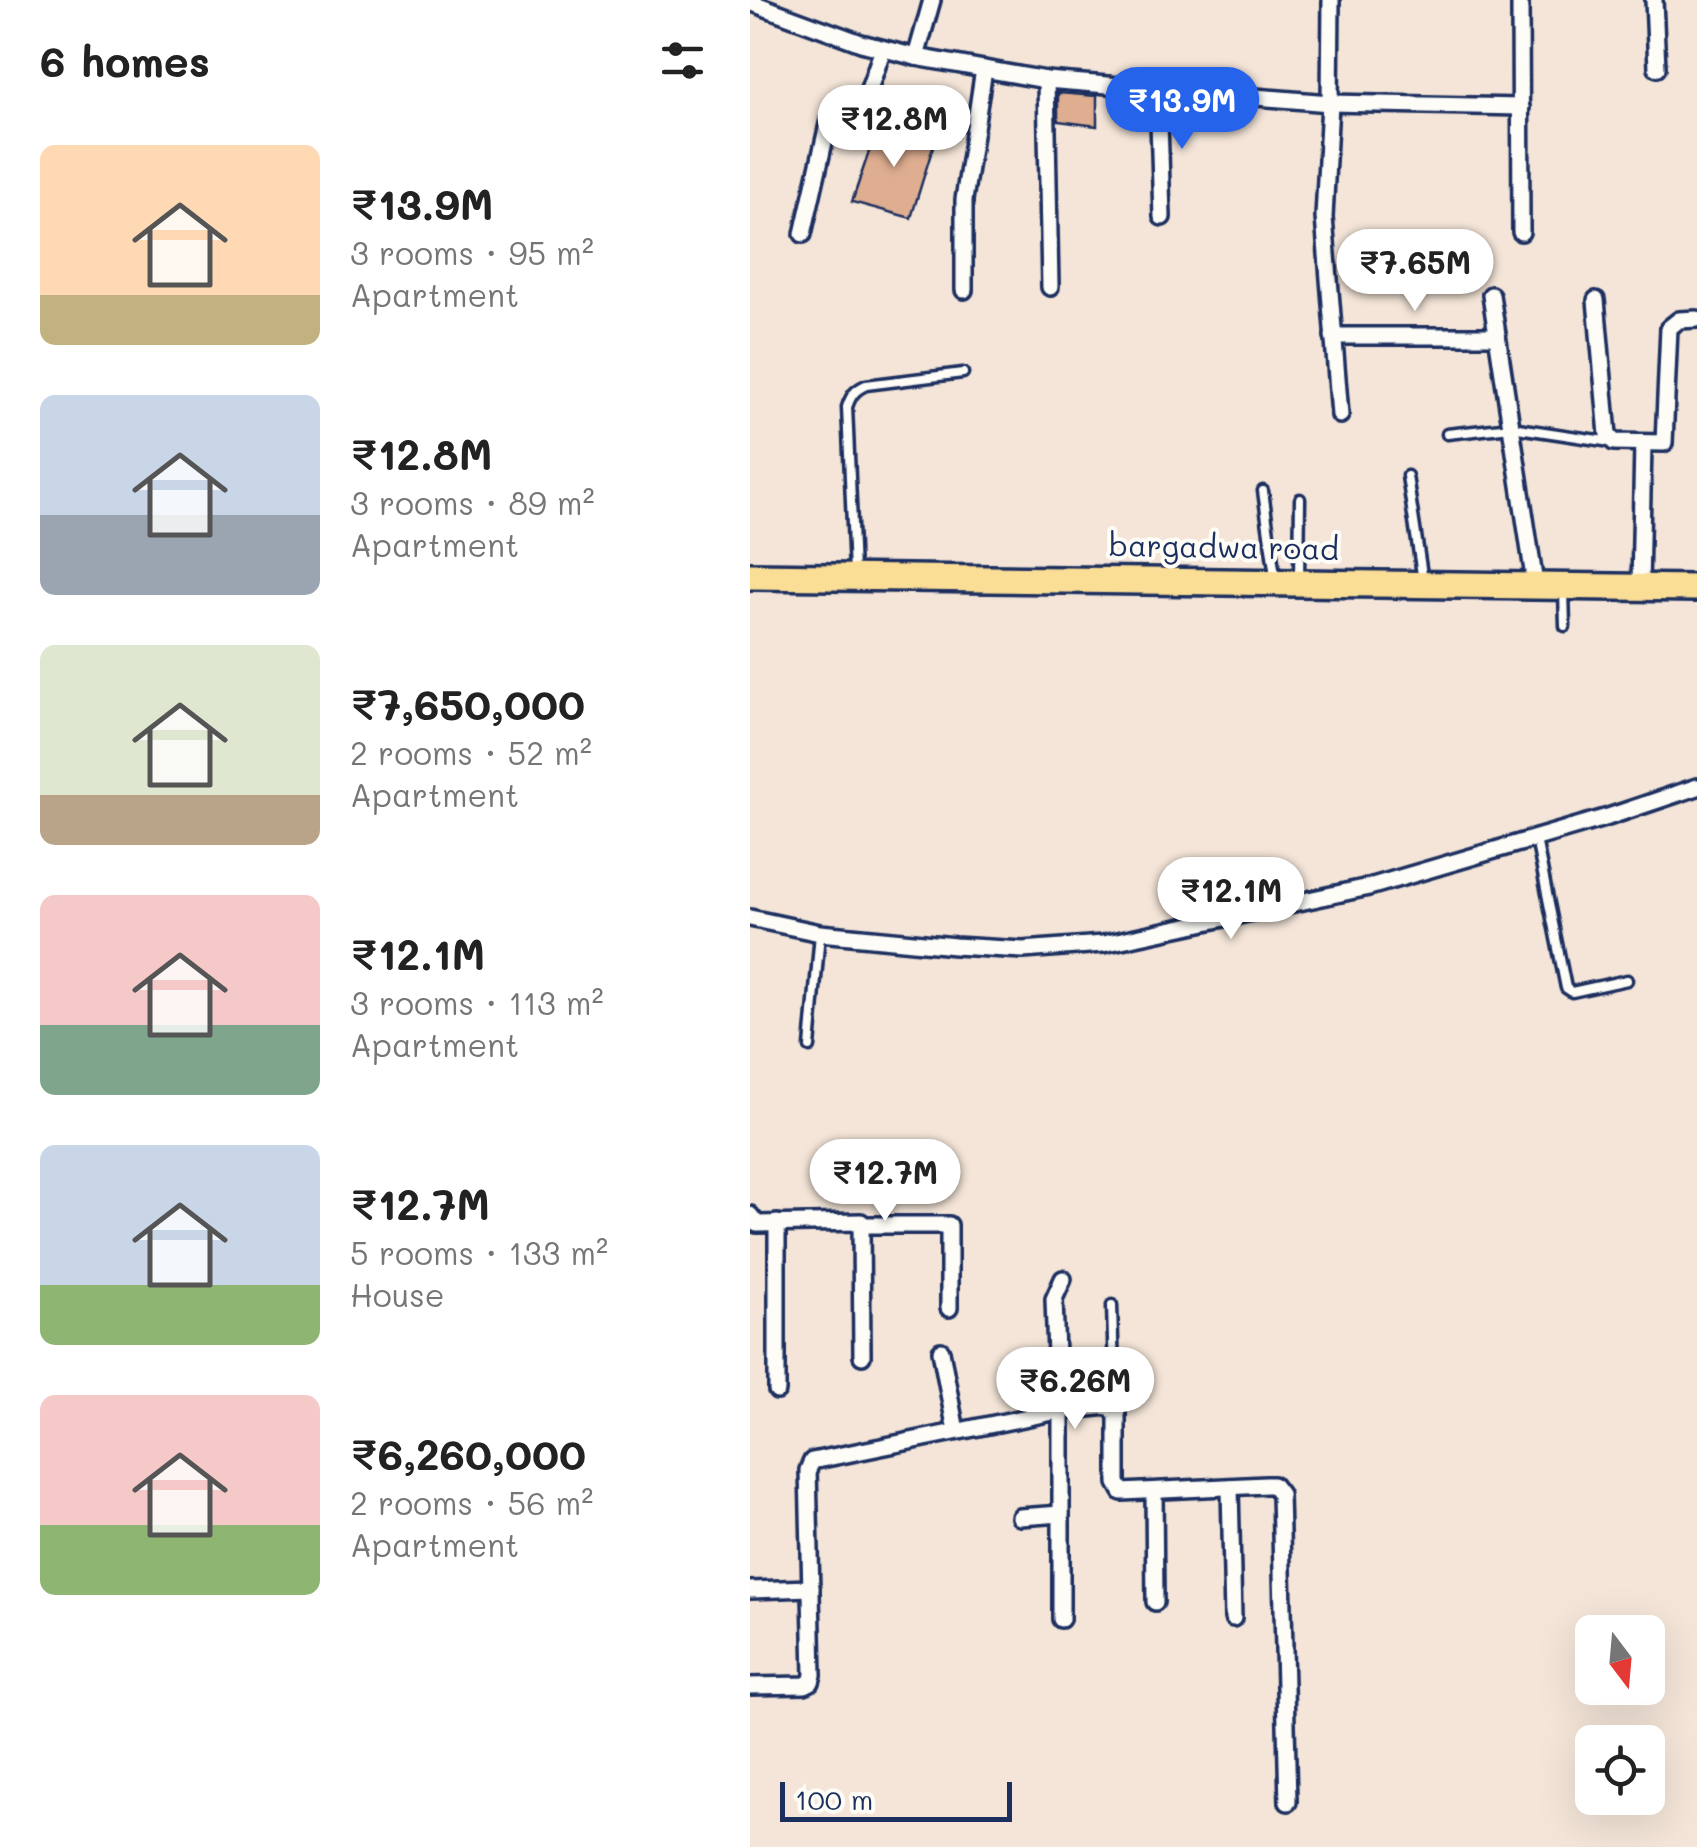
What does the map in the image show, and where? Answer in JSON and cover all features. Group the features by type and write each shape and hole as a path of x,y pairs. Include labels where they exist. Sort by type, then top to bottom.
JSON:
{"main road":[{"name":"bargadwa road","path":"750,576 1697,588"}],"street":[{"path":"916,58 932,0"},
{"path":"1330,0 1324,217 1340,415"},
{"path":"1654,0 1657,68"},
{"path":"750,2 916,58 1046,80 1330,103 1520,107"},
{"path":"1520,3 1521,232"},
{"path":"802,234 829,120 840,111 853,114 862,110 882,49"},
{"path":"964,290 964,200 984,70"},
{"path":"1046,80 1050,287"},
{"path":"1158,89 1162,216"},
{"path":"1491,295 1536,584"},
{"path":"1596,300 1608,435 1614,442 1660,444 1666,438 1669,328 1679,320 1697,319"},
{"path":"1333,336 1497,336"},
{"path":"1640,587 1643,444"},
{"path":"750,918 820,933 1023,950 1103,944 1369,887 1697,787"},
{"path":"750,1215 758,1224 858,1219 863,1225 862,1356"},
{"path":"776,1223 778,1391"},
{"path":"863,1225 950,1225 949,1308"},
{"path":"1061,1619 1060,1411 1054,1299 1063,1279"},
{"path":"941,1351 956,1431"},
{"path":"750,1686 811,1682 808,1470 812,1461 1060,1411 1108,1406 1115,1410 1118,1487 1126,1492 1272,1485 1280,1494 1288,1802"},
{"path":"1230,1487 1234,1618"},
{"path":"1154,1491 1154,1602"},
{"path":"1020,1517 1061,1514"},
{"path":"750,1590 811,1588"}],"lane":[{"path":"854,577 847,408 850,397 866,385 963,374"},
{"path":"1447,434 1511,427 1614,442"},
{"path":"1407,476 1423,582"},
{"path":"1263,491 1288,581"},
{"path":"1288,581 1300,498"},
{"path":"1564,585 1564,626"},
{"path":"1536,838 1566,988 1572,992 1627,980"},
{"path":"810,1048 820,933"},
{"path":"1112,1305 1115,1410"}],"building":[{"path":"1058,93 1097,96 1097,126 1058,121"},
{"path":"879,122 936,137 911,218 852,202"}]}
